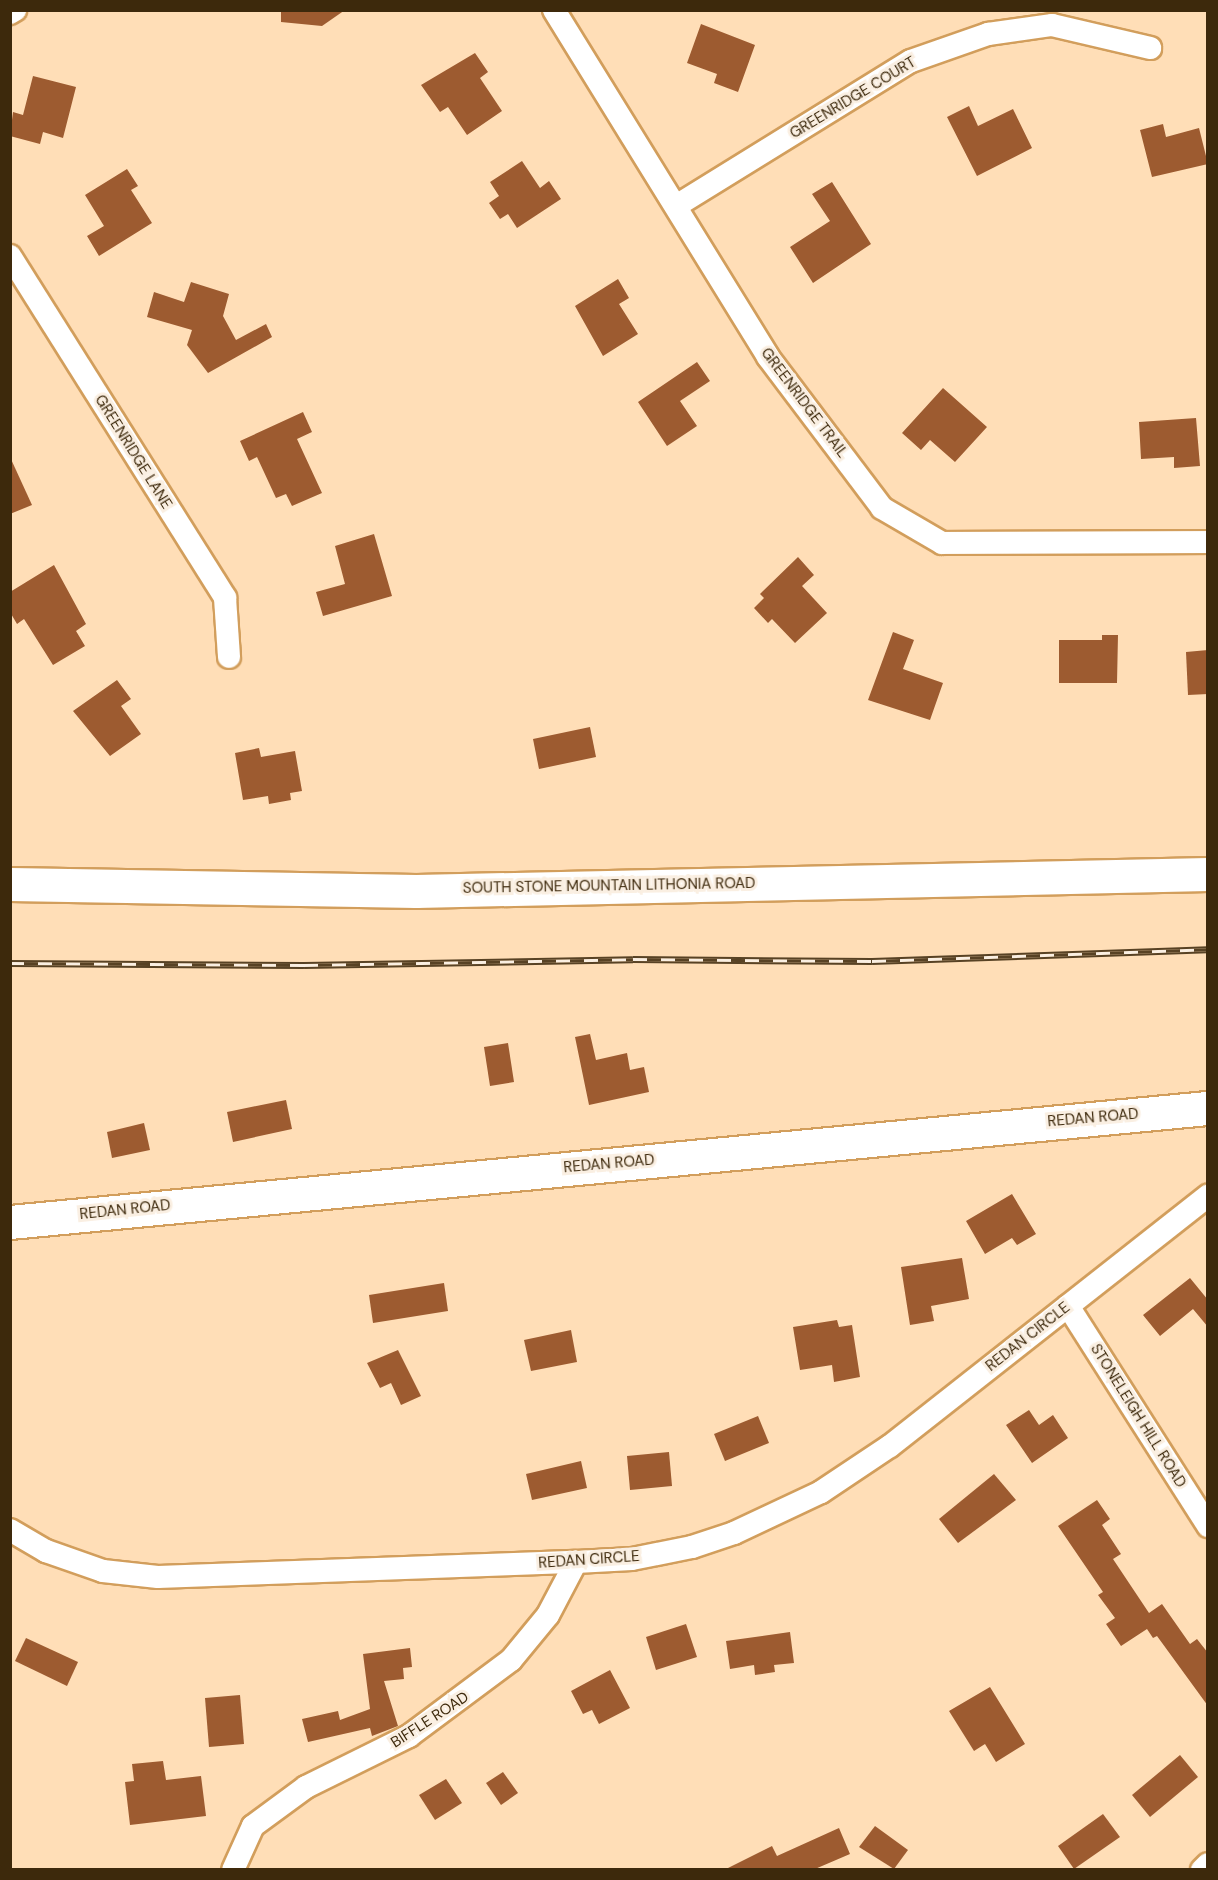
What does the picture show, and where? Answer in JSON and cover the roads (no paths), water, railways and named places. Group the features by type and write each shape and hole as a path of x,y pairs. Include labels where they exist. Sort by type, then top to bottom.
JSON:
{"main road":[{"name":"SOUTH STONE MOUNTAIN LITHONIA ROAD","path":"10,884 416,891 1208,874"},
{"name":"REDAN ROAD","path":"10,1222 1208,1108"}],"street":[{"path":"10,13 15,10"},
{"name":"GREENRIDGE TRAIL","path":"554,10 768,357 882,508 942,543 1208,542"},
{"name":"GREENRIDGE COURT","path":"676,206 911,61 988,34 1052,25 1150,48"},
{"name":"GREENRIDGE LANE","path":"10,256 225,598 229,657"},
{"name":"REDAN CIRCLE","path":"10,1530 46,1551 103,1571 129,1575 317,1574 576,1562 632,1559 692,1547 734,1533 821,1492 890,1446 1208,1196"},
{"name":"STONELEIGH HILL ROAD","path":"1068,1306 1208,1526"},
{"name":"BIFFLE ROAD","path":"233,1869 253,1826 306,1786 409,1737 511,1660 548,1615 576,1562"},
{"path":"1202,1869 1208,1864"}],"railway":[{"path":"10,963 304,965 633,959 872,961 1208,949"}]}
